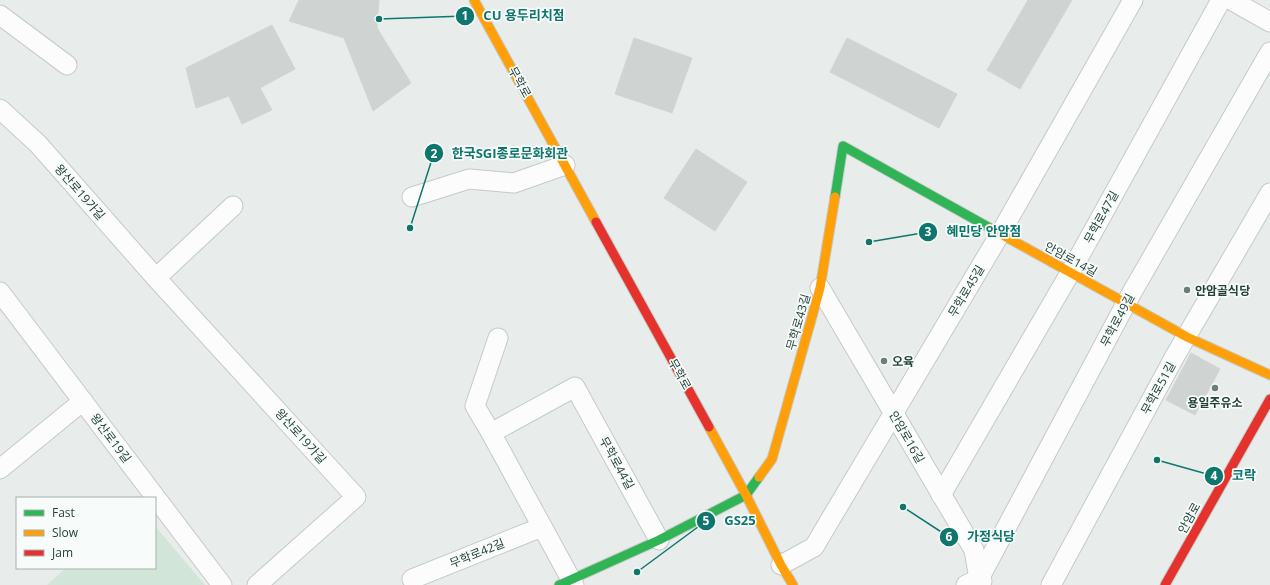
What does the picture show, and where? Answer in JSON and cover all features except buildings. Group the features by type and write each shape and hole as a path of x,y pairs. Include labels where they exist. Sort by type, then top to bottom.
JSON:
{"street":[{"name":"무학로","path":"474,0 746,495 781,565 793,585"},
{"name":"무학로45길","path":"781,565 814,547 1000,234 1133,0"},
{"name":"무학로47길","path":"941,495 1070,273 1221,0"},
{"path":"1231,0 1270,22"},
{"path":"0,15 67,65"},
{"name":"무학로49길","path":"977,583 1126,304 1270,52"},
{"name":"왕산로19가길","path":"0,109 38,144 156,278 356,497 257,585"},
{"name":"안암로14길","path":"843,146 1187,337 1270,375"},
{"name":"무학로43길","path":"746,495 772,459 820,288 843,146"},
{"path":"412,197 469,179 514,183 565,165"},
{"name":"무학로51길","path":"1051,585 1187,337 1270,193"},
{"path":"156,278 233,206"},
{"name":"안암로16길","path":"820,288 974,550 977,583"},
{"name":"왕산로19길","path":"0,292 156,497"},
{"path":"498,338 475,406 542,527 568,583 659,540 746,495"},
{"name":"무학로44길","path":"491,433 575,387 659,540"},
{"name":"안암로","path":"1165,585 1270,399"},
{"path":"0,469 83,401"},
{"name":"왕산로19길","path":"156,498 222,585"},
{"name":"무학로42길","path":"412,579 542,527"}],"green space":[{"path":"156,527 205,585 47,585 65,569 156,569"}],"traffic: fast":[{"path":"835,197 843,146 990,228"},
{"path":"559,585 659,540 746,495 759,477"}],"traffic: slow":[{"path":"474,0 596,222"},
{"path":"759,477 772,459 820,288 835,197"},
{"path":"990,228 1187,337 1270,375"},
{"path":"709,427 746,495 781,565 793,585"}],"traffic: jam":[{"path":"596,222 709,427"},
{"path":"1165,585 1270,399"}],"place":[{"name":"CU 용두리치점","path":"379,19"},
{"name":"한국SGI종로문화회관","path":"410,228"},
{"name":"혜민당 안암점","path":"869,242"},
{"name":"안암골식당","path":"1187,290"},
{"name":"오육","path":"884,361"},
{"name":"용일주유소","path":"1215,388"},
{"name":"코락","path":"1157,460"},
{"name":"가정식당","path":"903,507"},
{"name":"GS25","path":"637,572"}]}
